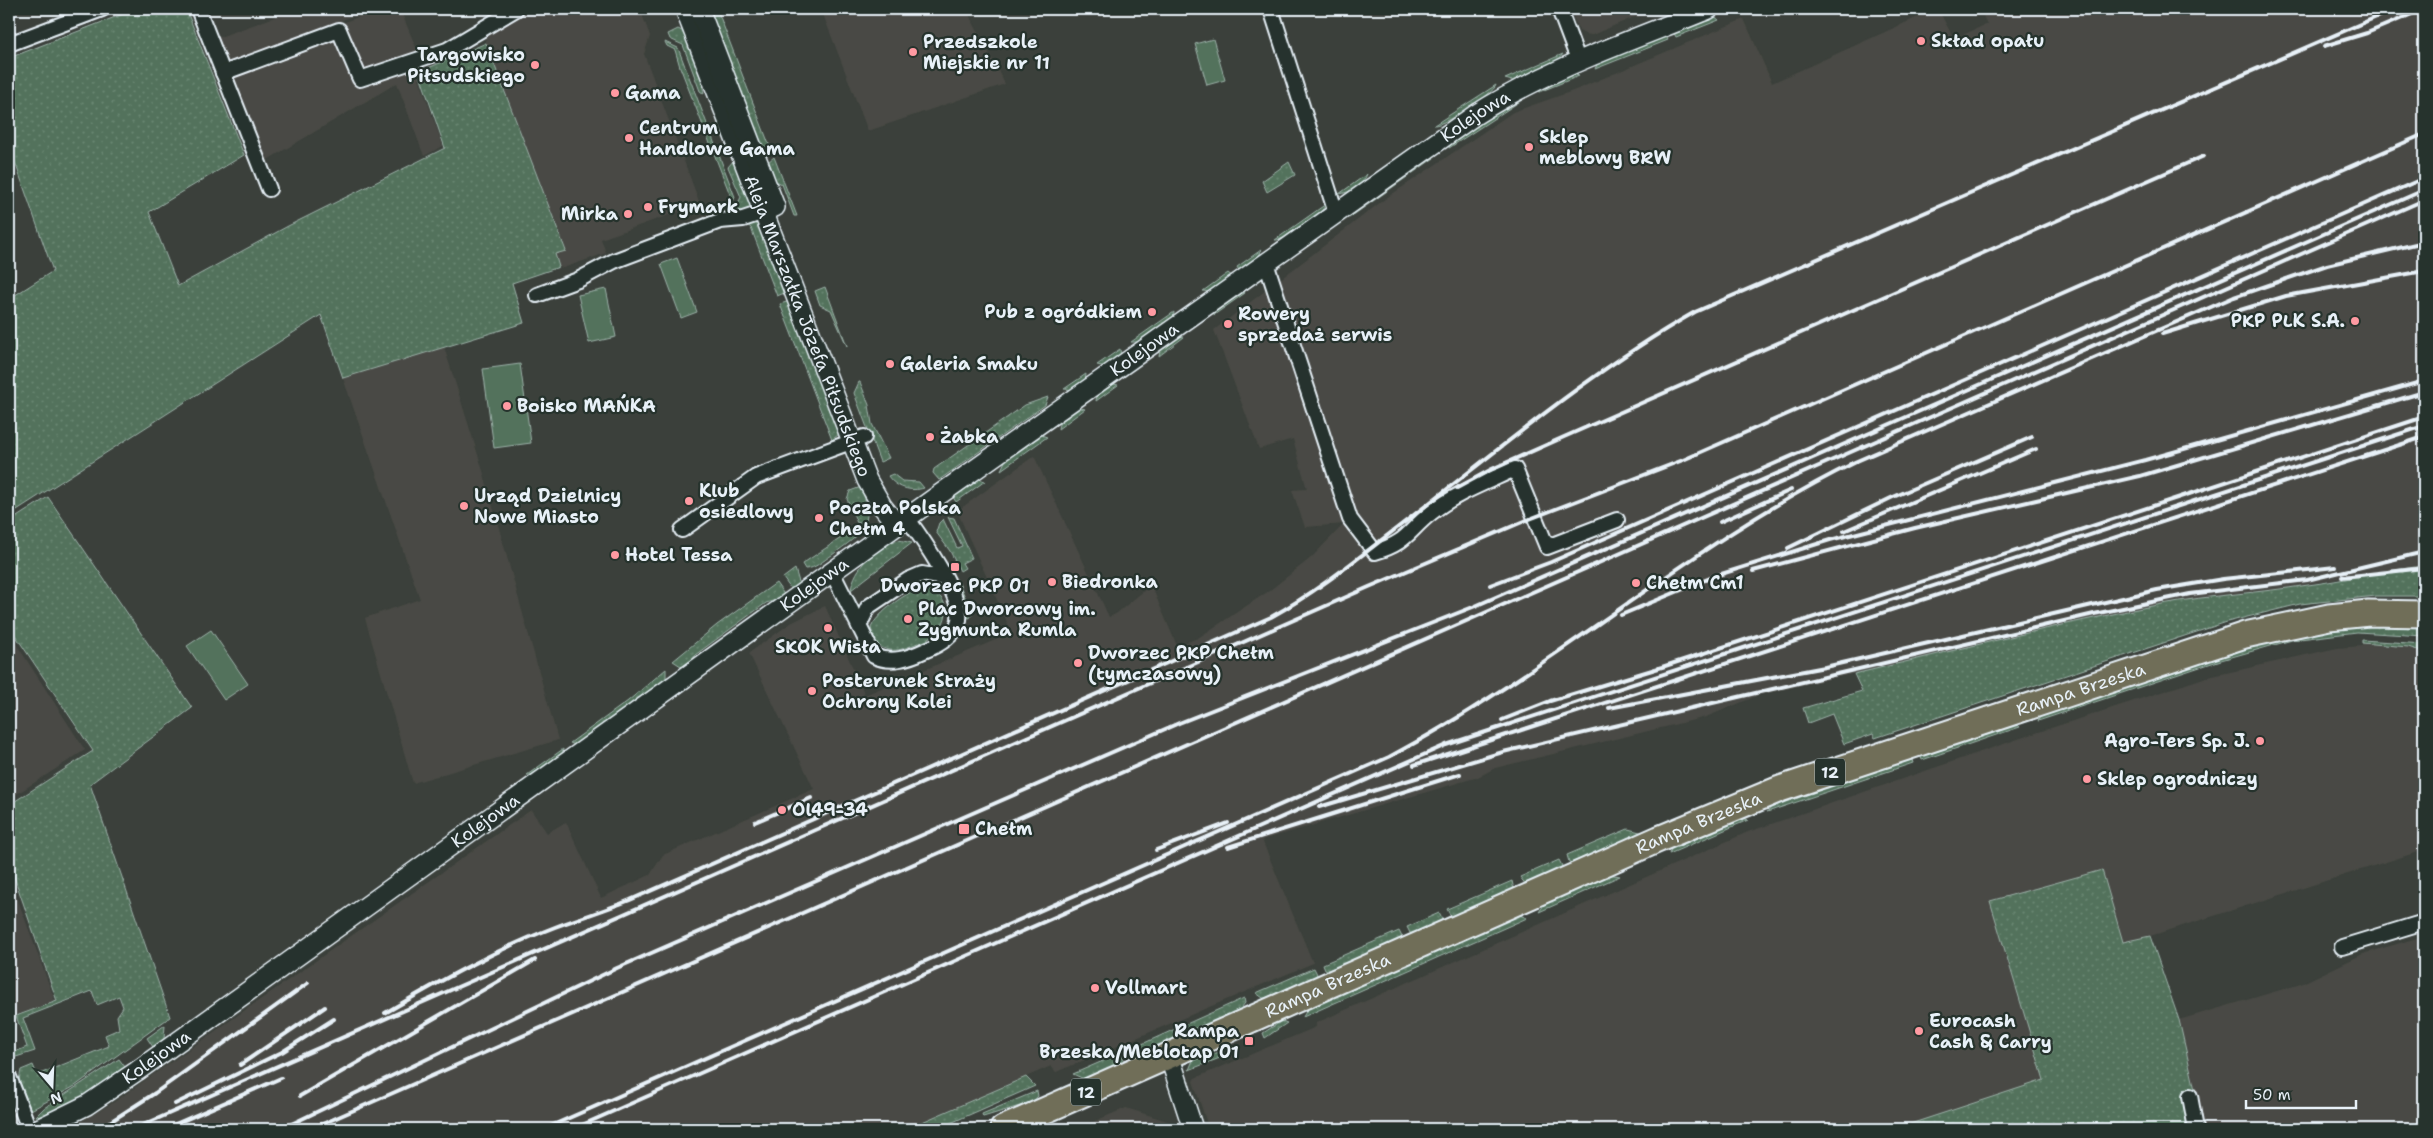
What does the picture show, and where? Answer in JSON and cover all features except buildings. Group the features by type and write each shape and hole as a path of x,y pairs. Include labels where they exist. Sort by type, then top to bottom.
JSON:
{"highway":[{"name":"Rampa Brzeska","path":"1003,1129 1659,839 1780,789 2071,691 2253,633 2329,617 2369,613 2424,614"}],"street":[{"path":"9,44 102,9"},
{"path":"198,9 269,189"},
{"path":"223,73 340,30 360,79 447,50 516,9"},
{"name":"Aleja Marszałka Józefa Piłsudskiego","path":"685,9 770,210"},
{"name":"Aleja Marszałka Józefa Piłsudskiego","path":"699,9 770,210 858,439 902,521"},
{"path":"1271,9 1336,213"},
{"path":"1559,9 1579,62"},
{"name":"Kolejowa","path":"38,1129 87,1105 136,1071 902,521 1496,101 1579,62 1709,9"},
{"path":"537,295 578,280 614,260 720,221 743,219 770,210"},
{"path":"1266,263 1350,519 1375,552 1393,547 1406,538 1430,514 1457,495 1516,468 1547,547 1617,520"},
{"path":"682,530 756,477 858,439"},
{"path":"832,572 869,650 874,656 883,661 908,658 934,647 956,629 960,618 945,578 924,542 902,521"},
{"path":"859,626 868,607 908,580 922,574 945,578"},
{"path":"2342,947 2424,922"},
{"path":"1169,1055 1194,1129"},
{"path":"9,1077 29,1129"},
{"path":"2190,1096 2196,1129"}],"shaded area":[{"path":"297,9 371,9 226,64 217,38"},
{"path":"379,9 400,9 424,67 416,70 443,146 424,156 397,83 252,169 214,72"},
{"path":"530,9 640,9 650,36 644,54 700,204 601,239 606,253 563,268 559,267 555,254 566,250 486,43 485,33"},
{"name":"Przedszkole Miejskie nr 11","path":"821,9 966,9 1005,84 868,131"},
{"path":"1570,9 1650,9 1652,13 1632,18 1592,35 1579,31"},
{"path":"1938,9 1954,39 1987,24 1980,9 2424,9 2424,566 2369,573 2283,589 2162,604 1759,695 1706,717 1495,768 1478,777 1262,840 1313,963 1056,1072 1051,1066 906,1129 69,1129 114,1102 531,810 547,833 566,822 601,898 650,875 663,855 814,789 749,653 791,623 825,606 865,695 1012,633 957,511 1034,456 1109,617 1116,614 1151,585 1177,646 1198,638 1269,591 1311,558 1344,524 1305,527 1292,490 1307,489 1293,439 1259,449 1214,330 1385,199 1513,112 1573,91 1744,19 1772,83"},
{"path":"444,347 483,471 558,740 413,783 365,618 420,599 343,378"},
{"path":"9,633 85,750 9,799"},
{"path":"2362,643 2408,647 2424,652 2424,850 2150,936 2123,942 1990,901 2044,1080 1895,1129 1209,1129 1193,1081 1195,1078 1316,1027 1316,1023 1748,832 2024,737 2204,678 2337,648 2362,646"},
{"path":"9,876 55,1001 9,1018"},
{"path":"2424,936 2424,1129 2204,1129 2179,1020 2301,984 2363,954"},
{"path":"1126,1108 1170,1122 1172,1129 1076,1129"}],"green space":[{"path":"136,9 186,9 244,155 149,212 178,286 288,226 445,148 419,72 486,43 566,251 555,254 559,267 512,283 524,323 343,378 321,315 9,515 9,299 53,271 9,145 9,58"},
{"path":"707,9 717,9 770,147 761,147"},
{"path":"1713,15 1719,20 1676,37 1674,33"},
{"path":"678,29 690,40 694,48 704,94 700,91 683,45 670,39 668,34"},
{"path":"1666,36 1668,40 1595,69 1598,62"},
{"path":"1213,39 1225,80 1207,85 1195,44"},
{"path":"665,42 678,48 735,197 729,210 727,205 731,197 675,50 667,46"},
{"path":"1563,54 1558,60 1512,81 1505,79"},
{"path":"1573,74 1579,76 1539,92 1540,88"},
{"path":"1496,85 1487,95 1468,108 1434,125"},
{"path":"1521,98 1522,100 1449,148 1451,140"},
{"path":"774,157 797,216 794,216 782,184 772,179 768,162"},
{"path":"1429,157 1434,158 1349,218 1349,215"},
{"path":"734,160 751,202 748,209 737,214 735,210 741,197 728,167"},
{"path":"1289,162 1295,175 1267,192 1262,181"},
{"path":"1367,174 1356,187 1348,192 1339,194"},
{"path":"1326,204 1304,226 1287,236 1275,240"},
{"path":"750,222 759,224 787,292 777,296 751,228 746,224"},
{"path":"1261,250 1259,258 1240,272 1237,267"},
{"path":"677,258 697,312 681,318 661,264"},
{"path":"1228,273 1233,277 1211,292 1203,291"},
{"path":"825,287 847,346 831,310 820,305 815,291"},
{"path":"606,289 616,337 589,343 578,295"},
{"path":"1242,289 1245,293 1214,315 1215,310"},
{"path":"790,301 839,434 832,440 780,304"},
{"path":"1174,312 1173,320 1142,342 1131,342"},
{"path":"1180,336 1184,337 1159,356 1161,348"},
{"path":"1120,349 1121,358 1107,367 1097,365"},
{"name":"Boisko MAŃKA","path":"520,364 531,443 494,448 483,369"},
{"path":"1086,374 1085,383 1075,390 1064,389"},
{"path":"859,382 869,405 872,424 889,458 880,462 854,393"},
{"path":"1114,384 1118,385 1096,401 1097,394"},
{"path":"1048,397 1045,405 939,480 933,473 934,469 1025,405"},
{"path":"1081,408 1085,409 1058,429 1060,422 1066,415"},
{"path":"1041,435 1047,437 1001,470 1006,459"},
{"path":"893,474 902,481 919,482 924,488 909,489 899,486 888,476"},
{"path":"979,479 985,481 956,502 953,497"},
{"path":"861,487 867,511 863,527 851,541 832,555 816,566 805,569 802,564 853,530 855,533 862,528 860,522 857,523 847,499 850,491"},
{"path":"48,497 192,708 90,784 170,1017 75,1086 31,1110 19,1080 21,1070 33,1065 37,1075 109,1046 105,1035 119,1029 117,1016 123,1007 119,996 97,1005 92,991 23,1018 35,1051 16,1057 10,1054 27,1047 16,1016 57,1001 9,862 9,805 93,751 9,626 9,522"},
{"path":"948,517 954,518 972,558 962,563 965,568 960,571 950,551 936,532 939,523 943,519 957,548 962,546"},
{"path":"899,540 912,543 851,590 861,566 874,552"},
{"path":"2424,566 2424,596 2376,596 2300,604 2227,622 1875,738 1873,734 1844,744 1832,714 1808,723 1803,708 1862,691 1854,674 2046,629 2180,601 2290,588"},
{"path":"795,569 799,582 793,592 783,578"},
{"path":"958,581 972,613 970,618 965,617 965,606 955,582"},
{"path":"776,583 786,597 766,603 695,655 690,666 684,668 673,661 717,625"},
{"path":"924,588 940,597 946,611 942,626 928,638 928,643 921,645 918,643 906,648 891,650 880,647 875,643 871,628 879,616 902,597"},
{"path":"2324,623 2424,624 2424,636 2357,632 2292,640 2221,660 2038,721 2040,716 2219,651"},
{"path":"211,630 248,684 224,700 187,646"},
{"path":"2362,640 2424,644 2424,652 2408,647 2362,643"},
{"path":"666,669 666,680 577,746 570,743 628,701"},
{"path":"2016,723 2020,727 1922,760 1920,754"},
{"path":"563,749 562,756 535,775 527,775"},
{"path":"1911,757 1913,763 1767,812 1776,802"},
{"path":"1742,817 1748,820 1669,854 1673,845"},
{"path":"1628,829 1644,833 1574,864 1569,862 1567,855"},
{"path":"1559,860 1562,866 1559,870 1526,885 1520,877"},
{"path":"2102,870 2123,942 2150,936 2179,1020 2204,1129 1895,1129 2044,1080 1990,901"},
{"path":"1608,874 1620,876 1539,912 1546,902"},
{"path":"1512,881 1514,890 1454,916 1450,915 1447,909"},
{"path":"1439,913 1442,919 1440,923 1414,934 1410,933 1407,927"},
{"path":"1517,914 1527,918 1303,1017 1309,1006"},
{"path":"1399,931 1402,937 1400,941 1330,971 1325,969 1323,964"},
{"path":"1314,968 1317,974 1313,980 1271,998 1263,998 1256,993"},
{"path":"1244,998 1245,1003 1237,1013 1132,1059 1129,1051 1131,1049"},
{"path":"1282,1021 1287,1023 1265,1038 1263,1033"},
{"path":"165,1025 164,1039 153,1047 147,1038"},
{"path":"1223,1051 1225,1056 1189,1070 1193,1060"},
{"path":"1119,1054 1122,1055 1125,1063 1089,1079 1073,1074"},
{"path":"119,1059 125,1067 67,1106 44,1116 36,1116 44,1108"},
{"path":"1026,1077 1035,1086 937,1129 906,1129"},
{"path":"1037,1091 1038,1096 1033,1102 983,1117 982,1114"}],"railway":[{"path":"385,1013 489,956 533,936 630,900 1271,617 1308,595 1342,570 1584,384 1695,312 2395,9"},
{"path":"2324,46 2367,33 2424,9"},
{"path":"134,1129 1369,587 1527,520 1683,460 2424,134"},
{"path":"1457,488 1492,469 2204,156"},
{"path":"1490,585 1551,562 2424,178"},
{"path":"281,1129 617,968 1179,723 1473,607 2424,190"},
{"path":"311,1129 2424,200"},
{"path":"1850,464 2234,297 2327,265 2424,242"},
{"path":"2162,334 2286,296 2424,271"},
{"path":"1621,615 1715,576 1830,540 2145,460 2424,381"},
{"path":"1753,571 1915,528 2140,476 2424,392"},
{"path":"1502,720 1550,701 1662,667 2424,417"},
{"path":"573,1129 1446,745 2424,426"},
{"path":"1788,548 1891,498 2032,437"},
{"path":"1414,765 2424,437"},
{"path":"1844,531 2036,449"},
{"path":"544,1129 1389,757 1449,723 1507,686 1736,530 1795,494 1856,462"},
{"path":"1720,522 1791,490"},
{"path":"1319,807 1503,752 2094,614 2190,594 2307,580 2424,552"},
{"path":"1609,708 1825,667 2157,590 2223,579 2335,567"},
{"path":"2342,577 2424,568"},
{"path":"1228,847 1460,774"},
{"path":"755,822 811,798"},
{"path":"1156,850 1228,823"},
{"path":"300,1096 535,960"},
{"path":"99,1129 155,1093 308,983"},
{"path":"240,1065 325,1007"},
{"path":"175,1104 282,1052 334,1019"},
{"path":"164,1129 281,1078"}],"place":[{"name":"Skład opału","path":"1921,41"},
{"name":"Przedszkole Miejskie nr 11","path":"913,52"},
{"name":"Targowisko Piłsudskiego","path":"535,65"},
{"name":"Gama","path":"615,93"},
{"name":"Centrum Handlowe Gama","path":"629,138"},
{"name":"Sklep meblowy BRW","path":"1529,147"},
{"name":"Frymark","path":"648,207"},
{"name":"Mirka","path":"628,214"},
{"name":"Pub z ogródkiem","path":"1152,312"},
{"name":"PKP PLK S.A.","path":"2355,321"},
{"name":"Rowery sprzedaż serwis","path":"1228,324"},
{"name":"Galeria Smaku","path":"890,364"},
{"name":"Boisko MAŃKA","path":"507,406"},
{"name":"Żabka","path":"930,437"},
{"name":"Klub osiedlowy","path":"689,501"},
{"name":"Urząd Dzielnicy Nowe Miasto","path":"464,506"},
{"name":"Poczta Polska Chełm 4","path":"819,518"},
{"name":"Hotel Tessa","path":"615,555"},
{"name":"Dworzec PKP 01","path":"955,567"},
{"name":"Biedronka","path":"1052,582"},
{"name":"Chełm Cm1","path":"1636,583"},
{"name":"Plac Dworcowy im. Zygmunta Rumla","path":"908,619"},
{"name":"SKOK Wisła","path":"828,628"},
{"name":"Dworzec PKP Chełm (tymczasowy)","path":"1078,663"},
{"name":"Posterunek Straży Ochrony Kolei","path":"812,691"},
{"name":"Agro-Ters Sp. J.","path":"2260,741"},
{"name":"Sklep ogrodniczy","path":"2087,779"},
{"name":"Ol49-34","path":"782,810"},
{"name":"Chełm","path":"964,829"},
{"name":"Vollmart","path":"1095,988"},
{"name":"Eurocash Cash & Carry","path":"1919,1031"},
{"name":"Rampa Brzeska/Meblotap 01","path":"1249,1041"}]}
